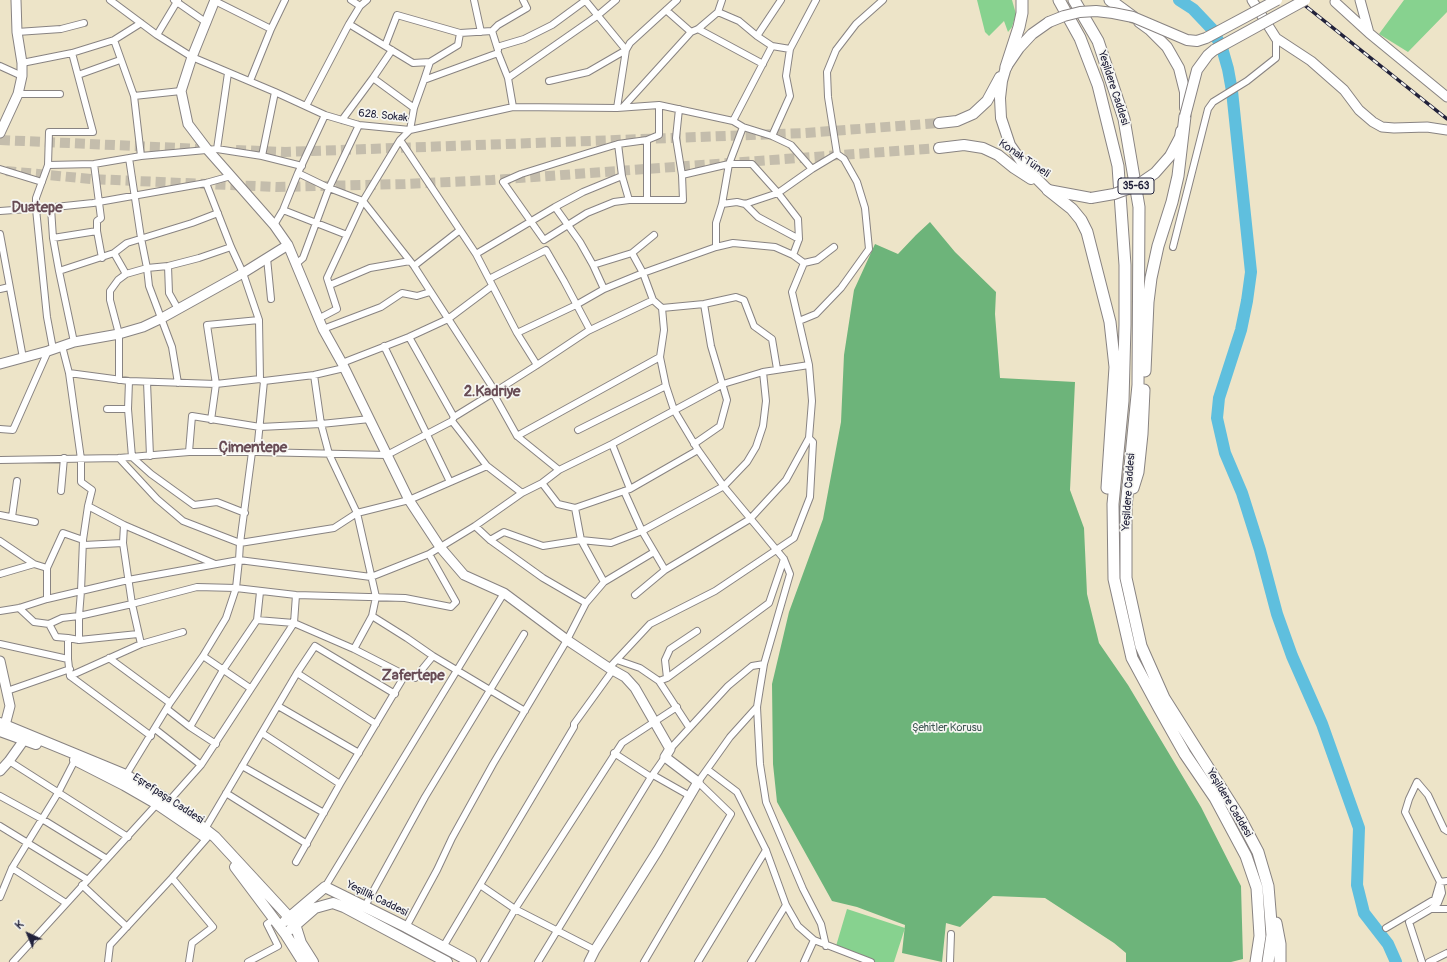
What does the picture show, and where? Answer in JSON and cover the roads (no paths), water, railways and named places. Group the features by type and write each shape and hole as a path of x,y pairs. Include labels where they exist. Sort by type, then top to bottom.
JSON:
{"highway":[{"path":"1006,67 1019,27 1022,13 1022,0"},
{"name":"Yeşildere Caddesi","path":"1059,0 1080,38 1098,85 1118,166 1125,265 1125,325 1123,401 1113,504 1114,579 1132,658 1185,754 1215,798 1246,856 1257,888 1260,936 1256,962"},
{"name":"Yeşildere Caddesi","path":"1074,0 1098,41 1124,119 1139,207 1138,385 1126,507 1126,578 1141,646 1164,698 1244,824 1258,852 1268,886 1272,935 1268,962"},
{"path":"1110,0 1133,17"},
{"path":"1126,507 1138,472 1139,464 1142,434 1148,302 1152,270 1178,176 1185,116"},
{"path":"1048,190 1072,208 1081,220 1087,232 1110,322 1115,367 1107,489 1114,579"},
{"path":"1268,886 1274,909 1280,944 1280,962"}],"main road":[{"path":"939,123 957,121 973,114 987,101 1006,67 1019,48 1032,34 1049,22 1064,16 1080,12 1096,11 1133,17 1187,40 1197,41 1206,38 1277,0"},
{"path":"1185,116 1197,70 1208,55 1214,50 1305,0"},
{"path":"1133,17 1150,30 1167,47 1179,68 1185,92 1185,116"},
{"path":"1006,67 1002,81 1000,98 1001,118 1010,145 1026,168 1048,190"},
{"name":"35-63","path":"1048,190 1091,198 1114,194 1136,186 1155,173 1170,156 1180,137 1185,116"},
{"name":"Konak Tüneli","path":"939,148 964,145 984,148 998,155 1014,168 1048,190"},
{"name":"Eşrefpaşa Caddesi","path":"1,725 24,740 75,760 124,785 206,834 229,858 286,935 303,962"},
{"name":"Eşrefpaşa Caddesi","path":"1,725 126,775 169,801 206,834 234,856 292,920"},
{"name":"Yeşillik Caddesi","path":"286,935 292,920 325,887 406,927 471,962"},
{"name":"Yeşillik Caddesi","path":"277,923 292,920 315,908 333,903 344,907 432,959 447,962"},
{"path":"292,920 301,943 313,962"}],"street":[{"path":"0,133 18,94 22,76 22,63 17,32 16,0"},
{"name":"628. Sokak","path":"110,0 157,35 192,57 325,115 359,125 410,130 513,107 659,106 733,121 743,127 772,136 791,145 812,169"},
{"path":"271,29 215,0 192,57 181,91 188,124 207,149 274,225 288,245 318,319 370,419 409,500 440,547 464,575 504,594 567,640 625,677 635,688 670,749"},
{"path":"250,81 271,29 285,0"},
{"path":"351,0 360,6"},
{"path":"306,106 349,24 360,6 367,0"},
{"path":"474,0 481,32"},
{"path":"385,46 397,15 460,33 492,31 498,25 527,8 523,0"},
{"path":"424,80 524,39 552,25 585,0 626,50 620,107"},
{"path":"508,78 597,16 616,0"},
{"path":"549,81 588,72 626,50 630,44 677,0"},
{"path":"620,107 691,32 698,29 718,12 722,0"},
{"path":"757,36 781,0"},
{"path":"772,136 790,96 786,76 790,49 816,0"},
{"path":"798,321 816,314 841,288 869,248 865,208 857,182 844,159 837,154 828,96 827,72 836,50 856,24 882,0"},
{"path":"1252,0 1276,38 1311,61 1344,90 1359,110 1373,122 1382,127 1427,127 1447,130"},
{"path":"1360,0 1369,33"},
{"path":"157,35 177,1 206,22"},
{"path":"1333,1 1369,33 1447,96"},
{"path":"666,10 691,32"},
{"path":"718,12 739,22 772,46 790,49"},
{"path":"17,32 61,29 84,23"},
{"path":"22,63 72,53 114,40 141,23"},
{"path":"349,24 412,62 430,62 458,45 460,33"},
{"path":"698,29 763,64"},
{"path":"492,31 497,50 508,78 513,107"},
{"path":"1172,247 1208,109 1213,102 1247,81 1276,58 1276,38"},
{"path":"114,40 134,96 141,156"},
{"path":"733,121 772,46"},
{"path":"342,120 392,50"},
{"path":"0,429 13,430 50,350 36,209 36,198 48,165 49,132 93,132 72,53"},
{"path":"78,75 120,60"},
{"path":"318,319 337,309 327,278 364,201 400,140 410,130 414,108 430,62"},
{"path":"0,66 22,76"},
{"path":"217,149 228,73"},
{"path":"373,78 414,108"},
{"path":"134,96 181,91"},
{"path":"262,156 275,92"},
{"path":"18,94 60,94"},
{"path":"590,330 546,250 544,240 503,182 521,174 618,144 647,140 659,135 659,106"},
{"path":"544,240 587,213 614,202 629,200 683,200 682,175 676,138 679,109"},
{"path":"274,225 283,210 298,173 325,115"},
{"path":"296,264 303,258 329,188 359,125"},
{"path":"716,247 716,223 722,204 729,164 743,127"},
{"path":"400,140 476,254 517,333 537,365"},
{"path":"647,140 647,200"},
{"path":"618,144 622,176 629,200"},
{"path":"48,165 94,164 141,156 217,149 262,156 302,166"},
{"path":"722,204 737,202 746,204 778,193 812,169 837,154"},
{"path":"129,158 141,238 148,268 149,286 172,347 178,383"},
{"path":"94,164 100,202 101,218 97,221 97,231 102,258"},
{"path":"682,175 729,164 752,164 778,193 798,219 799,238 793,254"},
{"path":"0,169 42,182"},
{"path":"298,173 329,188 364,201 412,264 491,385 493,393 517,436 559,470"},
{"path":"0,211 51,208 100,202 135,194 206,183 231,176"},
{"path":"476,254 583,192 622,176"},
{"path":"126,775 170,703 203,656 226,618 236,588 240,543 260,427 262,380 259,320 243,273 231,247 206,183"},
{"path":"746,204 758,217 799,238"},
{"path":"555,207 568,224 593,265 604,289"},
{"path":"51,208 53,238 74,342"},
{"path":"283,210 347,235"},
{"path":"59,271 102,258 114,253 127,243 192,223 218,213"},
{"path":"330,286 370,268 412,264 460,230"},
{"path":"53,238 97,231"},
{"path":"0,234 23,358"},
{"path":"593,265 632,253 654,235"},
{"path":"517,333 576,305 604,289 716,247 733,243 775,247 793,254 804,263"},
{"path":"0,364 74,342 119,334 143,327 243,273 288,245"},
{"path":"119,380 119,334 110,300 110,291 118,280 126,274 148,268 168,266 200,258 231,247"},
{"path":"804,263 817,260 834,247"},
{"path":"489,279 546,250"},
{"path":"114,253 126,274"},
{"path":"632,253 643,274 653,300 662,308 664,330 660,357 666,386 674,410 696,447 724,486 784,559 790,574 764,664 757,707 760,764 766,802 803,889 821,924 826,946"},
{"path":"266,258 271,299"},
{"path":"635,595 665,570 750,519 786,480 809,438 812,401 809,365 792,292 804,263"},
{"path":"168,266 169,293 178,309"},
{"path":"68,373 129,382 216,384 314,375 343,366 384,346 409,337 448,319 492,286"},
{"path":"0,289 9,287"},
{"path":"323,329 381,307 402,293 417,296 430,292"},
{"path":"662,308 704,304 736,297 744,300 754,326 772,339 777,369"},
{"path":"0,460 119,458 189,452 387,455 453,419 590,330 653,300"},
{"path":"542,482 558,504 575,508 627,490 696,447 720,426 727,400 710,346 704,304"},
{"path":"211,420 216,384 207,325 259,320"},
{"path":"409,337 453,419 487,466 522,494"},
{"path":"62,346 68,373 81,459 81,482 92,490 88,506 84,542 79,616 79,640"},
{"path":"384,346 450,482"},
{"path":"517,436 660,357"},
{"path":"0,611 19,608 47,599 128,580 239,560 372,577 428,554 475,526 559,470 612,444 723,384 763,372 809,365"},
{"path":"490,540 504,532 543,546 581,540 611,543 642,531 724,486 747,462 756,447 763,426 766,402 763,372"},
{"path":"314,375 321,424 329,454 357,513 376,597 372,616 354,649"},
{"path":"129,382 128,409 132,457 151,474 194,505 217,502 245,513"},
{"path":"147,382 150,456"},
{"path":"578,430 666,386"},
{"path":"107,409 128,409"},
{"path":"189,452 192,416 260,427 321,424 370,419"},
{"path":"443,947 574,727 574,724 617,660 650,624 715,591 794,538 810,497 813,442 809,438"},
{"path":"612,444 642,531 665,570"},
{"path":"60,491 64,458"},
{"path":"119,458 157,499 183,521 240,543 334,528 357,513 409,500 487,466"},
{"path":"12,517 17,481"},
{"path":"88,506 124,525 215,564"},
{"path":"575,508 581,540 604,582"},
{"path":"0,515 35,522"},
{"path":"124,525 123,543 128,580 141,644"},
{"path":"475,526 490,540 543,578 586,603"},
{"path":"47,599 47,568 63,533 84,542 123,543"},
{"path":"0,541 34,564 47,568"},
{"path":"406,927 437,870 452,838 567,640 586,603 604,582 654,552"},
{"path":"19,608 34,622 49,624 62,618 79,616 132,604 198,587 236,588 296,595 405,598 451,607 456,602 428,554"},
{"path":"659,681 667,678 769,603 784,559"},
{"path":"0,574 34,564"},
{"path":"190,727 223,670 257,620 260,592"},
{"path":"325,887 456,670 504,594"},
{"path":"169,801 201,765 216,744 250,688 294,623 296,595"},
{"path":"372,616 433,656 525,711"},
{"path":"257,620 294,623 354,649 405,675 415,678 433,656"},
{"path":"49,624 56,637 79,640 138,634"},
{"path":"667,678 665,660 670,649 696,630"},
{"path":"70,676 141,644 183,632"},
{"path":"365,906 425,797 524,634"},
{"path":"68,638 70,676"},
{"path":"0,644 68,659"},
{"path":"108,962 110,945 172,878 206,834 226,793 297,673 315,646 395,694"},
{"path":"203,656 250,688"},
{"path":"109,658 170,703"},
{"path":"617,660 640,668 659,681 689,727"},
{"path":"0,661 10,706 1,725"},
{"path":"538,962 670,749 728,686 752,666 764,664"},
{"path":"7,691 70,669"},
{"path":"297,673 376,724"},
{"path":"296,862 340,784 405,675"},
{"path":"70,676 151,736"},
{"path":"278,706 359,753"},
{"path":"484,962 515,909 622,743 677,707"},
{"path":"589,962 698,782 730,737 757,707"},
{"path":"167,709 190,727 216,744"},
{"path":"155,729 201,765"},
{"path":"262,733 340,784"},
{"path":"0,771 24,740"},
{"path":"614,754 690,796"},
{"path":"644,962 731,814 698,782 666,757"},
{"path":"0,896 12,868 58,793 75,760"},
{"path":"9,761 128,837"},
{"path":"242,766 324,813"},
{"path":"708,770 737,792 766,850 786,905 798,926 814,940 826,946 871,962"},
{"path":"1422,962 1409,922 1438,903 1442,893 1440,882 1405,812 1417,782 1428,795 1444,829 1447,831"},
{"path":"226,793 307,844"},
{"path":"0,796 42,819 107,859"},
{"path":"13,962 157,804"},
{"path":"0,826 88,880"},
{"path":"698,962 766,850"},
{"path":"12,868 66,903"},
{"path":"172,878 213,927 192,943 189,962"},
{"path":"1440,882 1447,881"},
{"path":"1386,928 1435,899 1440,882"},
{"path":"82,885 127,927"},
{"path":"480,885 515,909 595,950"},
{"path":"752,962 786,905"},
{"path":"1431,908 1447,909"},
{"path":"248,962 278,946 266,924 277,923"},
{"path":"950,962 951,934"},
{"path":"804,962 814,940"},
{"path":"1429,962 1447,953"}],"waterway":[{"path":"1179,0 1193,9 1212,29 1222,48 1228,69 1232,91 1251,272 1241,330 1219,398 1217,418 1225,453 1242,493 1260,550 1277,614 1292,656 1322,724 1359,828 1357,885 1364,913 1388,944 1396,962"}],"tunnel":[{"path":"236,150 285,152 805,133 939,123"},
{"path":"0,140 202,149"},
{"path":"6,171 91,179 276,187 405,184 492,180 939,148"}],"railway":[{"path":"1298,0 1447,119"}],"district":[{"name":"Duatepe","path":"37,208"},
{"name":"2.Kadriye","path":"492,392"},
{"name":"Çimentepe","path":"253,448"},
{"name":"Zafertepe","path":"413,676"}],"park label":[{"name":"Şehitler Korusu","path":"947,728"}]}
